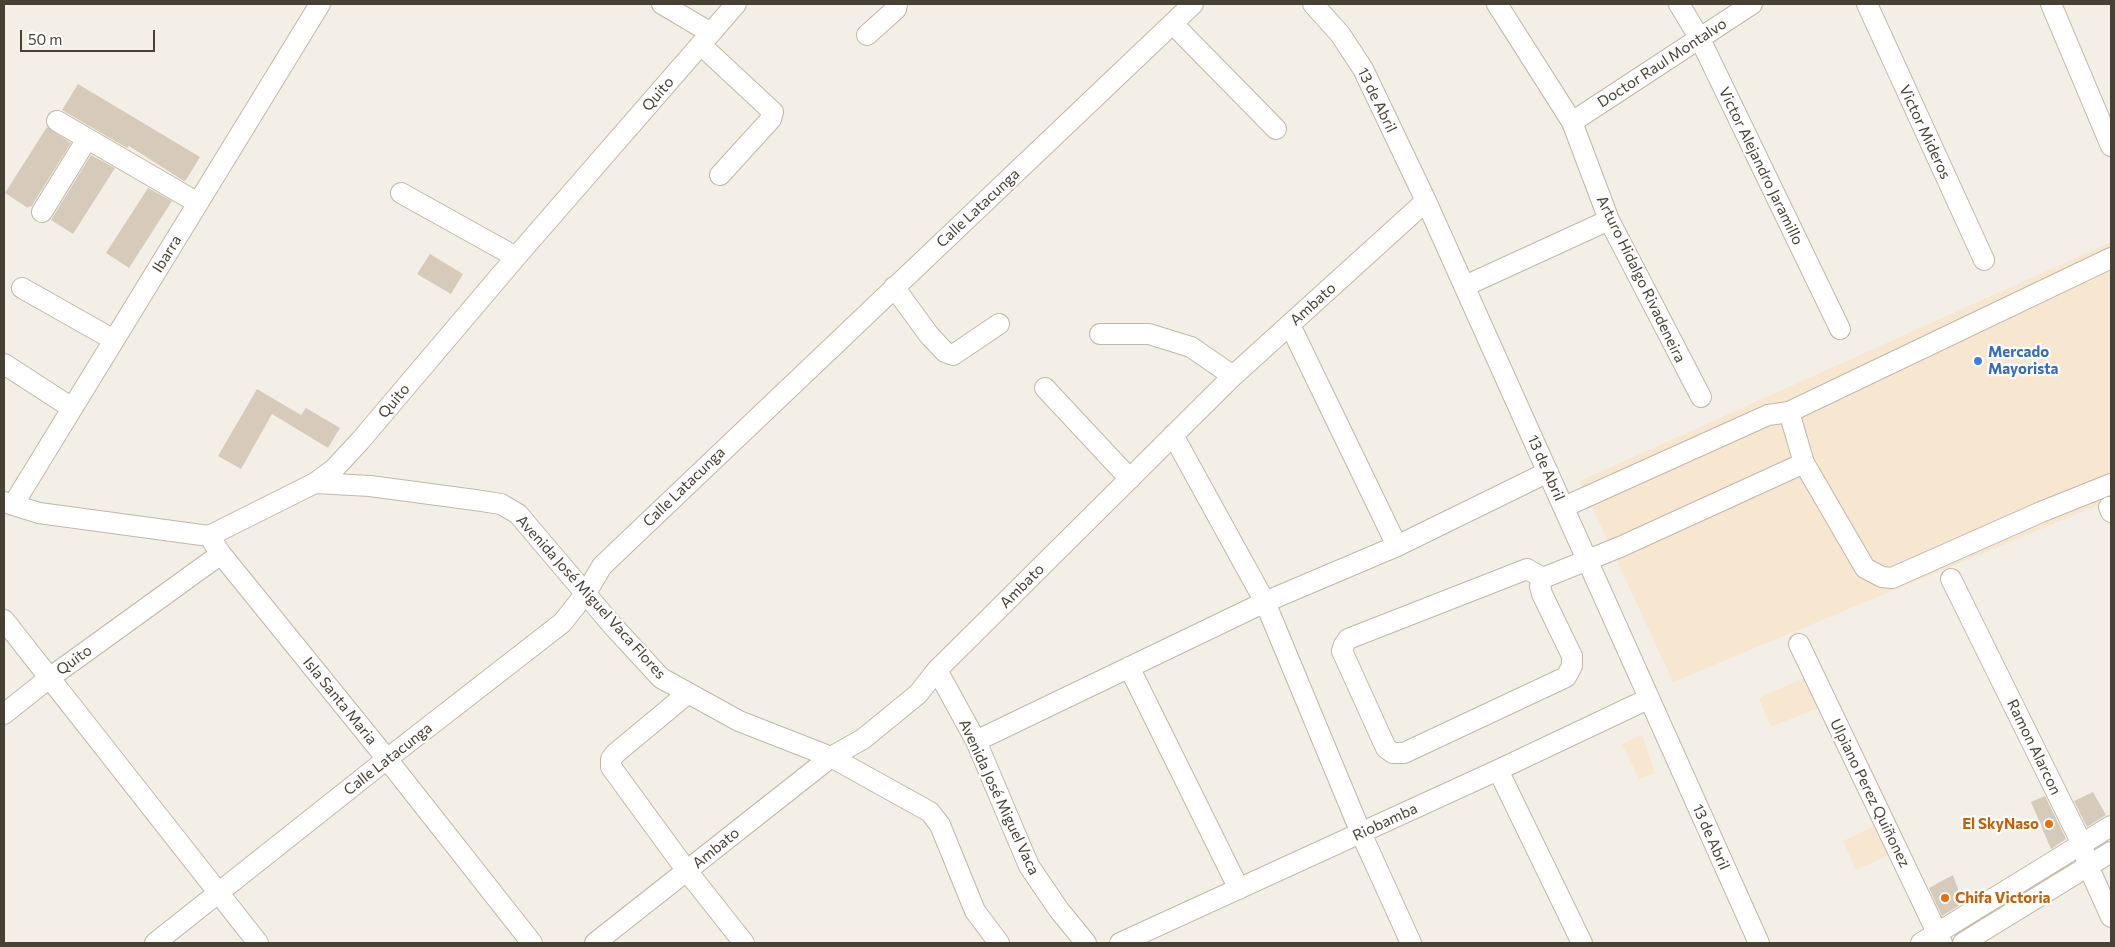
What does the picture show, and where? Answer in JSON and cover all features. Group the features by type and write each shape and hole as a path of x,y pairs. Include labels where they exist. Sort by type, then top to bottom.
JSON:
{"street":[{"name":"Ibarra","path":"8,503 72,408 320,4"},
{"path":"662,4 706,39 773,112 771,119 720,175"},
{"name":"Quito","path":"209,536 315,483 334,469 736,4"},
{"path":"867,35 896,10 897,4"},
{"name":"Calle Latacunga","path":"155,943 220,894 387,759 562,623 586,593 602,566 1193,4"},
{"name":"13 de Abril","path":"1313,4 1340,34 1363,69 1426,201 1759,943"},
{"name":"Arturo Hidalgo Rivadeneira","path":"1497,4 1572,122 1609,220 1701,397"},
{"name":"Victor Alejandro Jaramillo","path":"1679,4 1700,39 1840,329"},
{"name":"Doctor Raul Montalvo","path":"1572,122 1752,4"},
{"name":"Victor Mideros","path":"1867,4 1984,260"},
{"path":"2051,4 2111,146"},
{"path":"1174,24 1276,129"},
{"path":"57,120 198,203"},
{"path":"42,212 87,139"},
{"path":"401,193 516,257"},
{"name":"Ambato","path":"596,943 831,757 863,739 918,694 937,670 1233,376 1426,201"},
{"path":"1465,286 1609,220"},
{"path":"1564,507 1768,415 1789,412 2111,258"},
{"path":"22,288 114,340"},
{"path":"894,288 929,335 945,352 953,355 999,324"},
{"path":"1290,325 1397,546"},
{"path":"1100,334 1149,334 1191,347 1233,376"},
{"path":"4,364 72,408"},
{"path":"1045,388 1130,479"},
{"path":"1789,412 1804,463 1865,568 1874,574 1892,578 2040,512 2111,484"},
{"path":"1174,435 1265,602 1361,833 1411,943"},
{"path":"1543,578 1527,568 1348,639 1342,651 1386,748 1393,753 1404,753 1566,677 1572,666 1572,656 1542,594 1540,586 1543,578 1804,463"},
{"path":"976,741 1265,602 1397,546 1548,472"},
{"name":"Avenida José Miguel Vaca Flores","path":"315,483 370,486 501,504 518,514 661,678 739,721 831,757 930,812 940,825 975,911 999,943"},
{"path":"8,503 39,513 209,536 221,554"},
{"name":"Quito","path":"4,714 48,679 221,554"},
{"name":"Isla Santa Maria","path":"221,554 387,759 532,943"},
{"name":"Ramon Alarcon","path":"1951,579 2082,844 2088,866 2111,916"},
{"path":"4,620 48,679 258,943"},
{"name":"Ulpiano Perez Quiñonez","path":"1799,644 1933,940"},
{"path":"1129,667 1239,889"},
{"name":"Avenida José Miguel Vaca","path":"937,670 976,741 1029,866 1059,910 1086,943"},
{"path":"687,694 616,753 611,759 611,767 687,871 744,943"},
{"name":"Riobamba","path":"1120,943 1498,770 1648,698"},
{"path":"1498,770 1582,943"},
{"path":"1933,940 2111,826"},
{"path":"1962,943 2111,852"}],"shaded area":[{"name":"Mercado Mayorista","path":"2111,242 2111,500 1673,682 1580,481"},
{"path":"1813,674 1828,704 1771,727 1759,698"},
{"path":"1642,735 1655,773 1639,779 1622,744"},
{"path":"1876,825 1889,855 1856,870 1843,841"}],"building":[{"path":"78,84 200,157 186,180 184,181 129,146 127,148 62,110"},
{"path":"47,127 71,143 31,207 29,206 28,208 5,193"},
{"path":"91,155 115,168 73,234 51,220"},
{"path":"148,188 172,201 129,268 106,253"},
{"path":"430,254 463,274 451,294 417,274"},
{"path":"257,389 301,415 306,408 340,428 328,448 272,414 241,469 218,456"},
{"path":"2093,792 2106,815 2087,827 2074,801"},
{"name":"El SkyNaso","path":"2045,796 2066,839 2051,849 2031,802"},
{"name":"Chifa Victoria","path":"1953,875 1963,903 1942,916 1929,888"}],"place":[{"name":"Mercado Mayorista","path":"1978,361"},
{"name":"El SkyNaso","path":"2049,824"},
{"name":"Chifa Victoria","path":"1945,898"}]}
